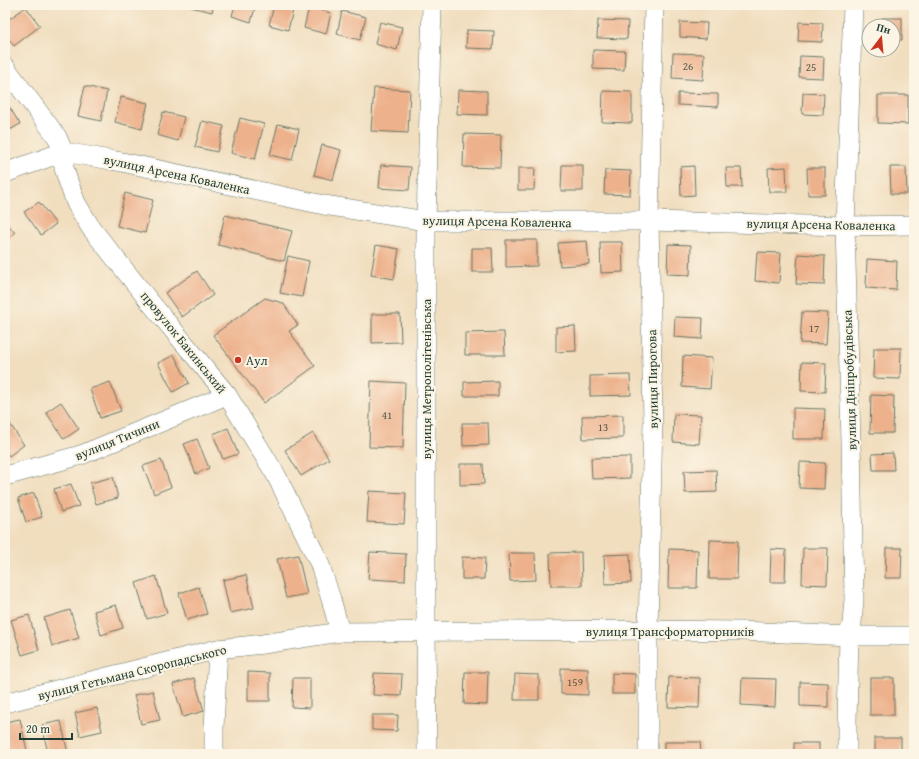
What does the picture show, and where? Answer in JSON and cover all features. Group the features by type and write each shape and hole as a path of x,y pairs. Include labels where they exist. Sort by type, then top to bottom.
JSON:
{"street":[{"name":"вулиця Метрополітенівська","path":"427,754 426,221 432,5"},
{"name":"вулиця Пирогова","path":"648,754 648,630 653,422 650,221 654,5"},
{"name":"вулиця Дніпробудівська","path":"847,754 849,636 852,623 854,598 845,226 853,5"},
{"name":"провулок Бакинський","path":"5,67 57,137 62,152 68,182 76,203 91,228 227,395 276,475 319,562 340,632"},
{"name":"вулиця Арсена Коваленка","path":"62,152 122,162 324,205 426,221 650,221 845,226 914,225"},
{"path":"5,173 62,152"},
{"name":"вулиця Тичини","path":"5,476 81,454 227,395"},
{"name":"вулиця Трансформаторників","path":"426,631 648,630 742,631 849,636 914,636"},
{"name":"вулиця Гетьмана Скоропадського","path":"5,703 218,649 263,644 340,632 426,631"},
{"path":"214,754 218,649"}],"building":[{"path":"192,5 214,5 212,12 191,7"},
{"path":"235,5 256,5 251,22 232,16"},
{"path":"274,5 294,6 288,30 269,25"},
{"path":"26,7 40,26 14,46 5,34 5,22"},
{"path":"309,7 331,13 326,34 304,28"},
{"path":"342,11 366,17 360,40 337,34"},
{"path":"901,18 902,18 901,40"},
{"path":"598,20 628,21 627,39 597,38"},
{"path":"380,22 402,27 397,50 375,44"},
{"path":"680,22 707,23 706,39 680,37"},
{"path":"799,22 823,23 822,42 798,41"},
{"path":"467,30 494,31 493,49 466,48"},
{"path":"593,50 625,51 624,70 593,69"},
{"path":"673,53 704,54 703,80 672,78"},
{"path":"800,56 824,57 823,78 799,77"},
{"path":"85,86 107,91 101,121 78,116"},
{"path":"374,88 410,90 408,133 371,131"},
{"path":"458,90 487,91 487,115 457,114"},
{"path":"603,91 632,92 632,123 602,122"},
{"path":"678,93 718,94 718,107 678,105"},
{"path":"803,93 824,94 823,115 802,114"},
{"path":"878,95 908,95 908,124 878,123"},
{"path":"121,97 148,103 142,129 115,122"},
{"path":"5,100 20,124 5,133"},
{"path":"163,112 184,117 178,141 157,135"},
{"path":"240,118 264,124 255,159 231,153"},
{"path":"202,121 224,126 217,152 195,147"},
{"path":"278,124 299,129 292,160 270,155"},
{"path":"464,134 501,135 500,168 463,167"},
{"path":"322,145 341,150 333,180 314,175"},
{"path":"381,165 411,167 409,190 379,188"},
{"path":"562,165 583,165 583,191 561,191"},
{"path":"694,166 695,195 681,196 680,167"},
{"path":"786,167 787,192 769,192 768,168"},
{"path":"890,167 906,167 907,194 891,194"},
{"path":"518,168 535,168 534,190 518,190"},
{"path":"726,168 741,168 742,187 727,187"},
{"path":"807,168 825,168 825,195 808,195"},
{"path":"605,170 631,171 630,195 604,194"},
{"path":"125,193 153,200 145,233 117,226"},
{"path":"39,202 56,224 41,235 24,212"},
{"path":"225,215 292,231 284,261 218,245"},
{"path":"5,221 15,233 5,241"},
{"path":"506,240 537,240 537,266 506,267"},
{"path":"587,241 589,264 560,266 558,243"},
{"path":"600,242 622,242 623,272 601,273"},
{"path":"668,244 691,245 690,275 667,274"},
{"path":"376,245 399,249 394,279 371,275"},
{"path":"472,248 492,248 493,272 472,272"},
{"path":"757,252 781,253 779,283 755,281"},
{"path":"798,254 825,256 824,285 796,284"},
{"path":"288,256 309,261 302,297 280,293"},
{"path":"867,259 897,261 896,290 866,288"},
{"path":"197,271 213,295 182,317 165,293"},
{"path":"265,298 283,303 298,325 289,331 315,366 264,403 213,335"},
{"path":"802,312 828,313 826,344 800,343"},
{"path":"372,314 400,314 401,342 372,343"},
{"path":"675,317 703,318 702,339 674,337"},
{"path":"575,326 576,351 556,352 556,327"},
{"path":"504,332 505,355 465,355 465,333"},
{"path":"874,348 901,348 900,379 873,378"},
{"path":"174,355 189,383 173,392 158,363"},
{"path":"683,356 712,358 710,389 682,387"},
{"path":"802,362 826,363 825,392 801,391"},
{"path":"630,375 631,395 590,396 590,376"},
{"path":"371,381 405,383 403,448 369,447"},
{"path":"498,381 498,396 464,396 464,382"},
{"path":"110,382 121,411 100,418 90,389"},
{"path":"871,395 894,396 893,433 870,433"},
{"path":"61,402 79,429 64,439 46,412"},
{"path":"793,408 825,409 824,439 793,439"},
{"path":"674,414 701,415 699,444 673,442"},
{"path":"623,415 623,438 583,439 582,416"},
{"path":"8,421 24,445 9,456 5,450 5,423"},
{"path":"462,423 488,423 489,445 463,446"},
{"path":"228,428 238,454 223,459 213,434"},
{"path":"313,433 329,459 301,476 285,450"},
{"path":"197,439 209,468 196,474 184,444"},
{"path":"893,453 894,470 873,470 872,454"},
{"path":"630,457 630,478 592,479 591,458"},
{"path":"161,460 171,487 154,494 143,466"},
{"path":"800,462 825,463 824,489 799,488"},
{"path":"460,464 483,464 484,484 460,485"},
{"path":"716,470 717,492 685,493 684,471"},
{"path":"113,477 118,498 96,504 90,483"},
{"path":"71,484 79,506 61,512 54,489"},
{"path":"369,491 406,493 404,524 367,522"},
{"path":"34,493 42,517 26,522 18,498"},
{"path":"710,540 738,541 737,579 709,579"},
{"path":"803,548 828,548 827,585 802,584"},
{"path":"886,548 902,548 901,578 885,578"},
{"path":"669,549 698,550 697,588 668,588"},
{"path":"771,549 786,550 785,582 770,582"},
{"path":"370,552 406,554 405,581 368,579"},
{"path":"581,552 582,586 551,586 550,553"},
{"path":"509,553 535,553 536,580 510,581"},
{"path":"630,554 631,583 605,584 604,555"},
{"path":"298,555 307,594 286,598 277,559"},
{"path":"462,557 485,558 484,579 462,579"},
{"path":"246,575 254,608 230,613 223,580"},
{"path":"156,576 167,613 147,619 136,583"},
{"path":"199,587 207,614 187,620 179,593"},
{"path":"116,605 123,628 101,635 94,611"},
{"path":"70,610 79,638 52,646 44,618"},
{"path":"29,615 39,650 22,655 11,620"},
{"path":"561,668 588,669 588,695 561,694"},
{"path":"248,672 270,673 270,701 248,701"},
{"path":"465,672 488,672 487,705 464,704"},
{"path":"374,673 402,674 401,696 373,695"},
{"path":"612,673 635,674 635,694 612,694"},
{"path":"515,674 539,675 539,700 514,700"},
{"path":"669,677 700,678 699,708 668,707"},
{"path":"194,678 204,711 183,717 173,684"},
{"path":"293,678 310,678 310,708 292,707"},
{"path":"742,678 776,679 775,707 741,705"},
{"path":"870,678 894,678 894,715 870,715"},
{"path":"800,682 828,683 828,707 800,706"},
{"path":"153,691 160,720 141,724 134,695"},
{"path":"97,708 102,731 80,736 75,713"},
{"path":"372,715 398,715 397,731 372,730"},
{"path":"20,719 27,751 5,754 5,722"},
{"path":"61,721 68,754 48,754 42,725"},
{"path":"875,738 901,738 901,754 875,754"},
{"path":"664,742 700,742 701,754 664,754"},
{"path":"794,743 819,743 819,754 794,754"}],"place":[{"name":"Аул","path":"238,360"}]}
